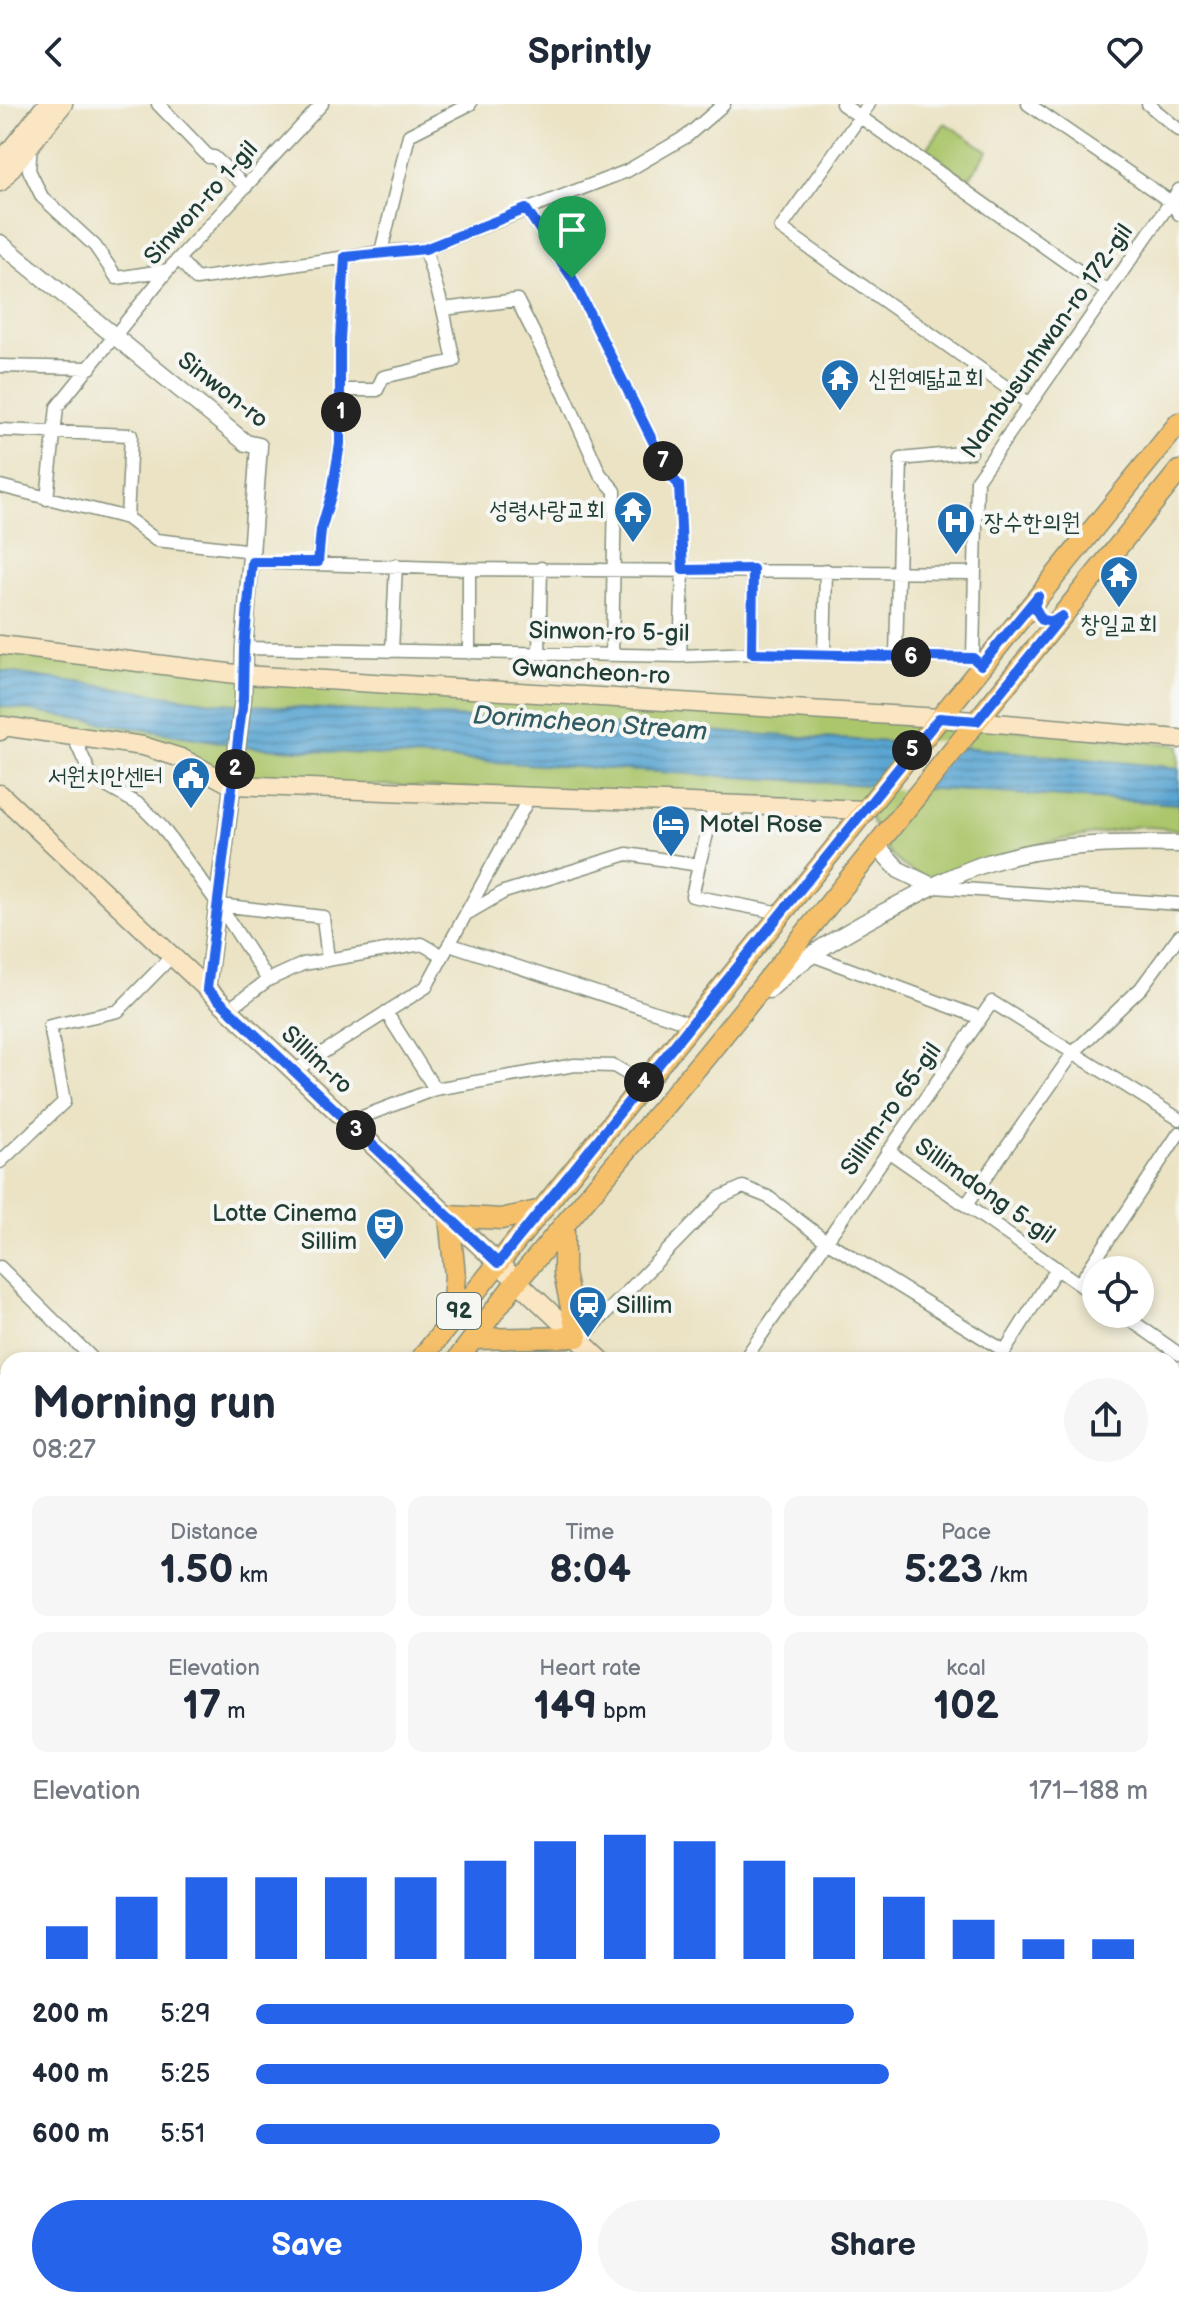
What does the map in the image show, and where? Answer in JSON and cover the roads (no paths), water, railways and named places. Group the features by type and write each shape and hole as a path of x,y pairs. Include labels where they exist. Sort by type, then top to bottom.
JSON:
{"main road":[{"path":"0,182 63,104"},
{"path":"0,163 40,110"},
{"name":"92","path":"424,1352 939,718 977,662 1038,596 1179,423"},
{"name":"92","path":"463,1352 517,1281 707,1055 1179,471"},
{"path":"1038,596 1034,606 1042,620 1053,622 1062,616"},
{"name":"Gwancheon-ro","path":"0,645 244,675 939,718 1179,739"},
{"path":"0,731 3,726 143,746 234,779 530,796 865,810"},
{"path":"905,759 914,753 929,756 935,770 931,780"},
{"name":"Sillim-ro","path":"0,794 592,1352"},
{"path":"451,1321 455,1276 449,1216 501,1219 542,1210"},
{"path":"474,1339 578,1339 564,1273 564,1225"}],"street":[{"path":"158,104 209,157 214,157 246,187"},
{"name":"Sinwon-ro 1-gil","path":"47,499 57,407 168,270 322,104"},
{"path":"381,252 409,135 470,104"},
{"path":"179,259 196,279 381,252 425,249 627,171 687,136 724,104"},
{"path":"842,104 1107,291"},
{"path":"869,104 781,228 1030,404"},
{"path":"1028,104 1171,202 1179,214"},
{"path":"1148,104 1179,130"},
{"path":"40,110 31,145 29,170 42,197 95,246 117,278 168,270"},
{"name":"Nambusunhwan-ro 172-gil","path":"977,662 975,485 1179,190"},
{"path":"526,209 572,278 669,474 679,485 683,570 680,656"},
{"name":"Sinwon-ro","path":"0,243 246,443 259,446 243,699 234,779"},
{"path":"342,390 377,390 383,377 454,361 425,249"},
{"path":"318,562 321,530 332,492 340,444 340,339 345,257"},
{"path":"443,309 517,300 565,395 600,474 615,491 612,655"},
{"path":"0,366 90,368"},
{"path":"0,430 131,435 127,518"},
{"path":"896,656 901,459 971,452"},
{"path":"0,486 127,518 156,540 252,556 318,562 469,569 974,573"},
{"path":"392,651 396,565"},
{"path":"539,653 541,568"},
{"path":"469,569 469,653"},
{"path":"752,653 753,569"},
{"path":"824,655 826,570"},
{"name":"Sinwon-ro 5-gil","path":"244,648 680,656 752,653 896,656 977,662"},
{"path":"73,736 90,773 106,788 140,805 152,815 219,905 268,980"},
{"path":"207,989 234,779"},
{"path":"294,1071 426,987 530,796"},
{"path":"715,803 692,896 781,913"},
{"path":"707,1055 757,1002 809,954 932,886 990,862 1056,849 1133,842 1179,844"},
{"path":"877,846 899,870 932,886 1179,904"},
{"path":"465,915 504,892 627,854 699,865"},
{"path":"219,905 323,917 328,960"},
{"path":"966,1205 1074,1052 1141,988 1179,936"},
{"path":"229,1009 268,980 303,964 422,944 691,1024"},
{"path":"809,954 981,1018"},
{"path":"0,1162 64,1102 50,1026 118,1011 172,956"},
{"name":"Sillim-ro 65-gil","path":"754,1352 826,1241 992,1002 1074,1052"},
{"path":"386,1012 435,1089"},
{"path":"1074,1052 1179,1119"},
{"path":"349,1122 435,1089 575,1065 614,1066 643,1083"},
{"path":"1079,1284 1179,1133"},
{"name":"Sillimdong 5-gil","path":"888,1151 1082,1286"},
{"path":"578,1339 719,1198 743,1187 768,1197 826,1241 996,1352"},
{"path":"0,1267 86,1352"},
{"path":"1003,1352 1057,1268"},
{"path":"1142,1328 1174,1351 1179,1334"},
{"path":"423,1352 433,1338"}],"water":[{"name":"Dorimcheon Stream","path":"0,671 219,703 940,745 1179,768 1179,804 250,747 0,706"}],"place":[{"name":"신원예닮교회","path":"840,412"},
{"name":"성령사랑교회","path":"633,544"},
{"name":"장수한의원","path":"956,556"},
{"name":"창일교회","path":"1119,609"},
{"name":"서원치안센터","path":"191,810"},
{"name":"Motel Rose","path":"671,858"},
{"name":"Lotte Cinema Sillim","path":"385,1261"},
{"name":"Sillim","path":"588,1339"}]}
